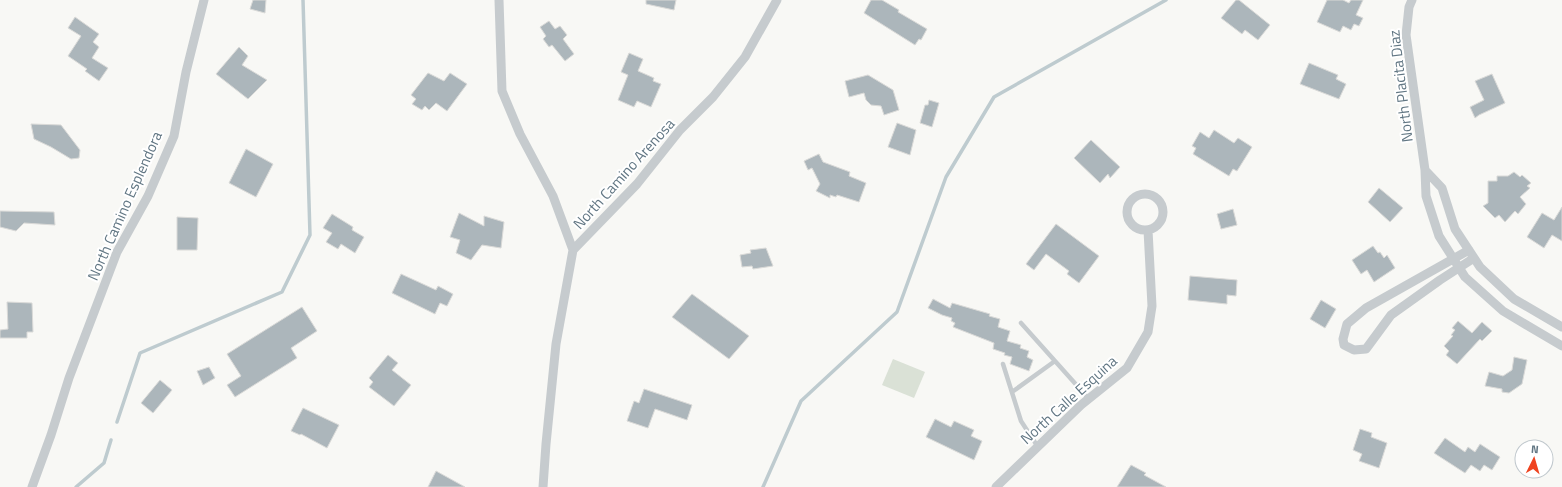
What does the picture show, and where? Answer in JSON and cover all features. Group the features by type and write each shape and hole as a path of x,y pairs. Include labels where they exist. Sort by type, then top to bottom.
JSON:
{"street":[{"name":"North Camino Esplendora","path":"32,487 52,435 69,378 117,252 148,196 174,136 186,72 204,0"},
{"path":"499,0 502,91 520,134 554,196 573,250"},
{"name":"North Camino Arenosa","path":"543,487 556,344 573,250 638,184 680,130 713,97 745,57 777,0"},
{"name":"North Placita Diaz","path":"1412,0 1409,7 1406,35 1425,170 1426,196 1439,236 1465,277 1503,311 1562,346"},
{"path":"1425,170 1442,188 1455,229 1480,267 1514,299 1562,327"},
{"name":"North Calle Esquina","path":"996,487 1089,399 1127,368 1148,332 1152,306 1148,230"},
{"path":"1471,254 1460,268 1390,315 1366,349 1354,350 1344,345 1343,339 1347,324 1366,308 1454,259 1471,254"}],"lane":[{"path":"1021,323 1089,399"},
{"path":"1012,392 1055,362"},
{"path":"1003,364 1021,421 1038,447"}],"shaded area":[{"path":"893,359 925,372 914,398 882,385"}],"building":[{"path":"253,0 266,0 265,13 250,9"},
{"path":"646,0 676,0 674,10 646,4"},
{"path":"871,0 882,0 899,10 898,12 927,29 921,40 919,39 915,45 864,13"},
{"path":"1236,0 1239,0 1270,25 1258,40 1245,30 1242,34 1221,18"},
{"path":"1327,0 1343,0 1349,3 1351,0 1363,0 1356,15 1363,18 1359,26 1354,24 1351,30 1343,26 1340,32 1317,22"},
{"path":"75,17 99,34 93,42 99,47 92,58 108,68 99,81 85,71 87,69 68,56 81,36 68,28"},
{"path":"549,21 555,29 560,26 567,35 563,39 574,54 565,61 552,45 549,47 543,39 546,36 540,27"},
{"path":"239,47 248,56 242,65 267,80 248,99 216,74"},
{"path":"629,53 643,59 638,71 654,78 653,81 661,84 651,107 637,101 634,107 618,100 628,75 621,72"},
{"path":"1309,63 1338,75 1336,79 1346,84 1339,99 1300,84"},
{"path":"428,73 444,81 450,73 467,84 447,111 436,103 429,110 425,106 422,110 412,104 416,99 411,95"},
{"path":"1492,74 1505,103 1475,118 1470,107 1484,100 1475,81"},
{"path":"868,75 893,90 899,110 884,115 881,106 871,105 866,100 864,93 849,97 845,81"},
{"path":"929,100 939,103 932,127 920,123 925,105 928,105"},
{"path":"897,123 916,130 910,155 888,147"},
{"path":"31,124 61,125 80,150 79,158 71,159 34,139"},
{"path":"1214,130 1234,143 1238,138 1252,147 1237,171 1233,169 1229,176 1193,154 1196,148 1192,146 1200,132 1209,138"},
{"path":"1091,140 1120,167 1110,178 1108,174 1100,183 1074,158"},
{"path":"246,149 273,164 256,197 229,183"},
{"path":"819,154 823,162 850,172 849,176 866,183 859,202 837,195 836,197 830,195 830,198 816,191 820,184 812,168 808,170 804,161"},
{"path":"1514,172 1520,177 1522,175 1531,183 1527,186 1530,188 1520,197 1526,204 1518,214 1515,211 1505,222 1499,215 1495,218 1483,206 1488,203 1488,181 1497,181 1497,176 1508,176"},
{"path":"1379,188 1403,208 1390,222 1368,202"},
{"path":"1562,207 1562,241 1552,235 1544,248 1527,237 1542,213 1554,220"},
{"path":"1233,209 1237,225 1221,229 1217,214"},
{"path":"0,211 54,212 55,225 24,223 16,231 0,227"},
{"path":"459,213 484,226 484,216 504,222 501,248 482,245 471,260 456,253 460,240 450,237"},
{"path":"332,214 353,227 352,230 364,237 355,253 341,244 338,249 326,242 332,233 323,228"},
{"path":"177,217 198,218 197,250 177,250"},
{"path":"1056,224 1099,256 1079,283 1067,274 1069,271 1046,254 1034,270 1026,264"},
{"path":"1373,246 1384,258 1387,255 1395,268 1374,282 1367,270 1361,274 1352,260"},
{"path":"766,248 773,266 753,269 752,266 742,267 740,255 751,253 750,250"},
{"path":"401,274 436,290 438,286 453,294 447,306 440,303 435,314 392,293"},
{"path":"1190,276 1237,280 1236,296 1227,295 1227,304 1188,300"},
{"path":"692,294 749,336 729,359 672,317"},
{"path":"933,299 950,308 952,303 990,314 989,316 1000,319 998,327 1010,331 1007,341 1021,345 1020,348 1029,351 1027,357 1033,360 1029,371 1010,364 1012,357 1004,355 1005,353 993,349 994,343 953,327 955,323 951,321 952,318 928,308"},
{"path":"1321,300 1336,309 1325,328 1310,319"},
{"path":"7,302 32,303 33,332 27,332 27,338 0,338 0,330 8,329"},
{"path":"302,307 317,331 291,348 297,358 235,397 227,385 241,376 227,354"},
{"path":"1458,321 1472,333 1482,322 1492,331 1482,341 1480,339 1457,364 1446,355 1449,351 1444,346 1453,336 1451,335 1455,330 1452,328"},
{"path":"388,355 398,363 392,370 411,385 394,406 369,387 373,382 369,378"},
{"path":"1514,357 1527,360 1522,384 1509,393 1502,392 1502,389 1485,386 1489,372 1503,376 1512,370"},
{"path":"209,367 215,378 203,385 197,371"},
{"path":"160,380 172,390 153,413 141,403"},
{"path":"644,389 692,405 687,420 655,409 648,428 627,421 634,401 639,403"},
{"path":"303,408 339,425 327,448 301,434 300,435 291,431"},
{"path":"935,419 951,427 954,421 974,430 971,436 982,441 974,460 926,437"},
{"path":"1360,429 1372,433 1371,437 1387,443 1379,468 1359,461 1362,454 1353,450"},
{"path":"1445,438 1465,452 1468,447 1475,452 1480,444 1500,457 1492,470 1484,465 1480,471 1471,465 1465,473 1434,453"},
{"path":"1131,465 1146,473 1144,475 1166,487 1117,487"},
{"path":"436,471 465,487 428,487"}],"waterway":[{"path":"117,422 140,353 282,292 310,235 303,0"},
{"path":"763,487 801,401 897,312 946,177 994,97 1166,0"},
{"path":"76,487 104,463 111,440"}]}
